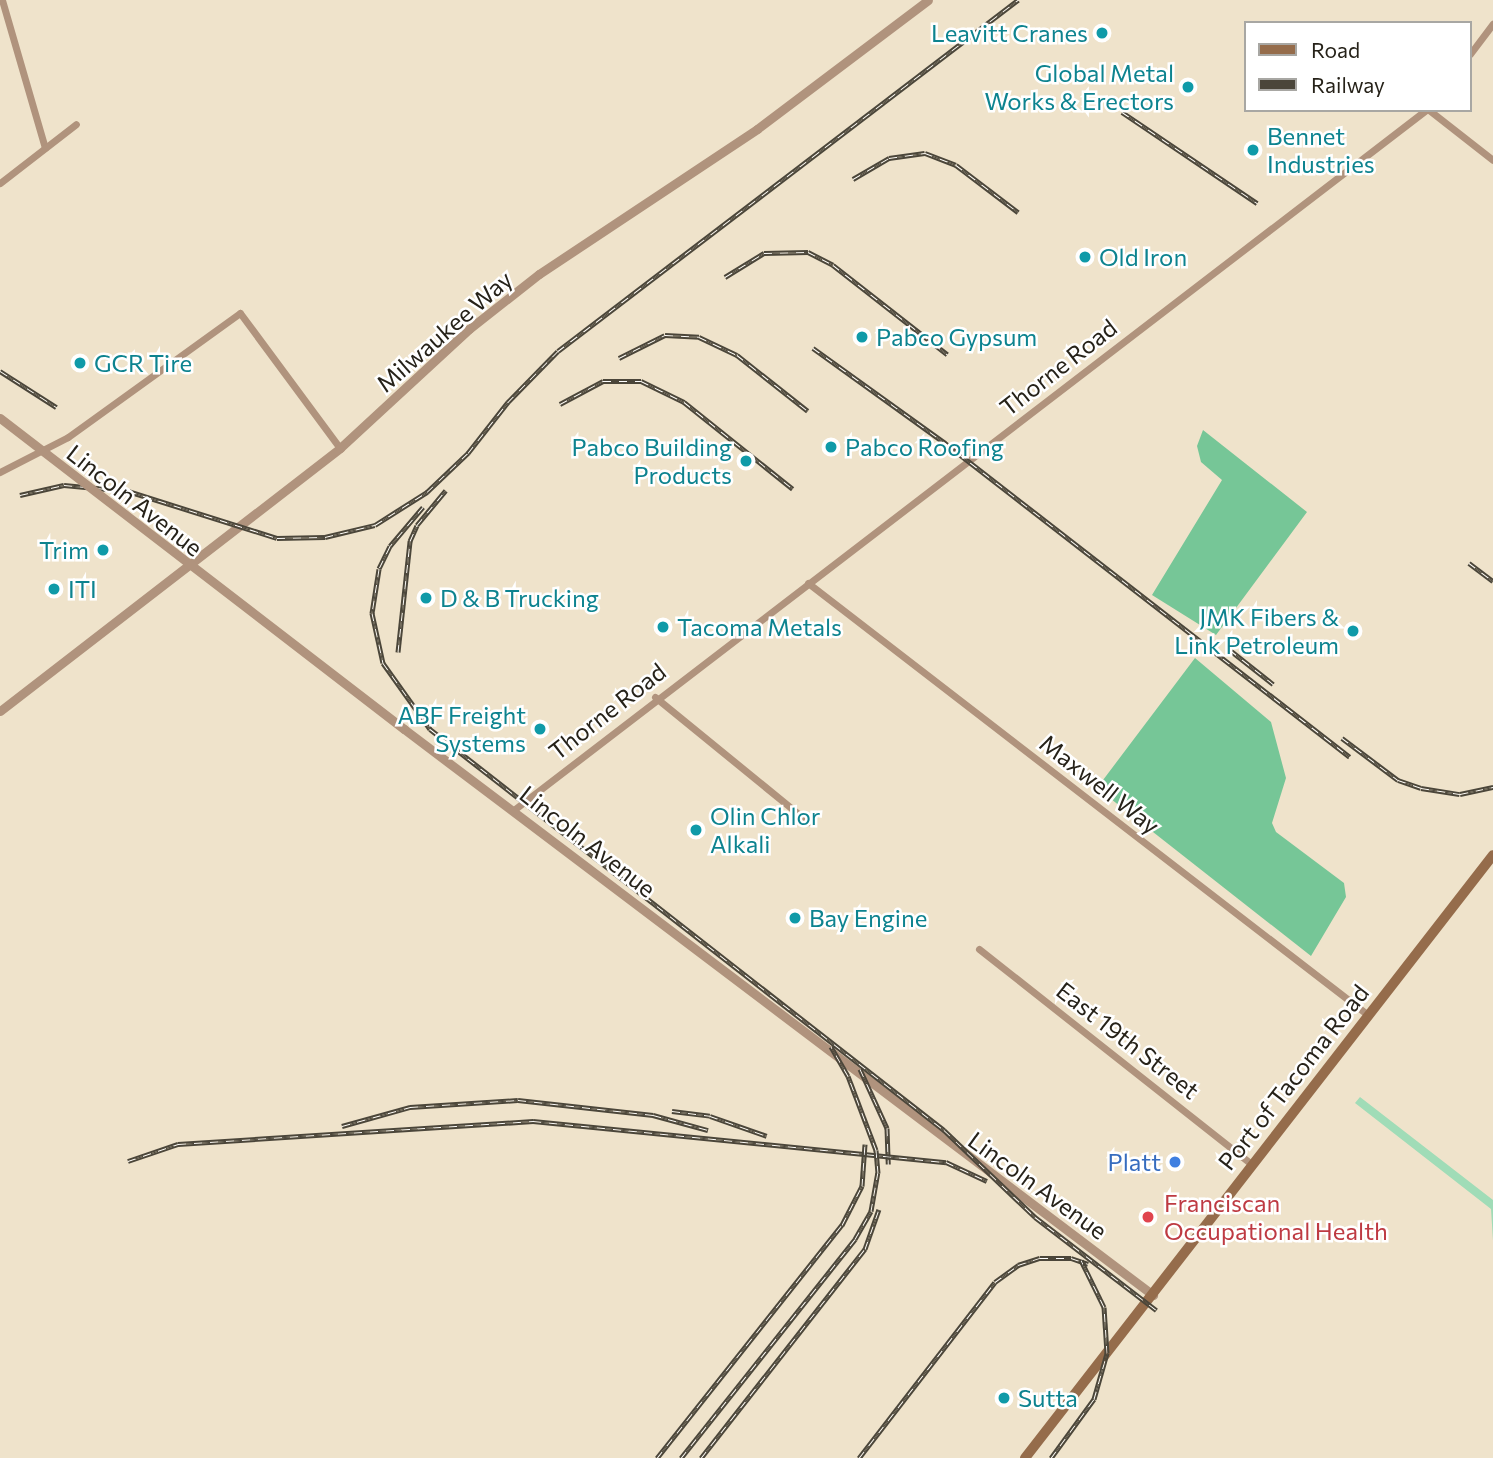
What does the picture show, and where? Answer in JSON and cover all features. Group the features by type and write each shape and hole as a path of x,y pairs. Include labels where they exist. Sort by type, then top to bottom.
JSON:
{"main road":[{"name":"Port of Tacoma Road","path":"1025,1458 1493,855"}],"street":[{"path":"2,0 45,148"},
{"name":"Milwaukee Way","path":"0,711 341,448 469,329 539,274 746,137 928,0"},
{"path":"1472,51 1493,24"},
{"name":"Thorne Road","path":"515,809 656,697 1424,112"},
{"path":"1430,112 1493,160"},
{"path":"0,183 76,124"},
{"path":"0,472 68,436 240,313 341,448"},
{"name":"Lincoln Avenue","path":"0,418 404,729 515,809 943,1140 1153,1295"},
{"name":"Maxwell Way","path":"808,583 1368,1015"},
{"path":"656,697 808,822"},
{"name":"East 19th Street","path":"979,949 1251,1164"}],"green space":[{"path":"1203,430 1307,512 1216,635 1152,595 1222,480 1201,462 1197,446"},
{"path":"1195,658 1271,722 1286,778 1272,823 1276,832 1344,883 1346,897 1311,956 1097,788"},
{"path":"1360,1097 1493,1200 1493,1241 1491,1209 1355,1103"}],"railway":[{"path":"20,495 64,485 128,491 277,538 325,537 375,525 427,492 468,453 508,402 558,351 1018,0"},
{"path":"1122,112 1257,203"},
{"path":"853,179 889,158 925,153 956,165 1018,212"},
{"path":"725,277 764,253 808,252 833,265 947,354"},
{"path":"619,358 665,335 699,337 737,355 808,411"},
{"path":"813,348 945,443 1350,757"},
{"path":"0,371 56,407"},
{"path":"560,404 603,381 641,381 684,402 793,489"},
{"path":"398,652 410,541 417,525 446,490"},
{"path":"423,507 390,546 379,569 372,613 383,663 430,729 944,1130 1035,1217 1156,1310"},
{"path":"1469,563 1493,581"},
{"path":"1230,650 1273,684"},
{"path":"1342,738 1398,780 1421,788 1460,794 1493,787"},
{"path":"681,1458 855,1239 871,1211 878,1173 876,1150 848,1076 831,1047"},
{"path":"860,1069 887,1128 888,1164"},
{"path":"342,1126 410,1107 518,1100 653,1115 708,1130"},
{"path":"672,1111 710,1116 767,1136"},
{"path":"128,1161 178,1144 533,1121 946,1162 987,1181"},
{"path":"657,1458 842,1225 862,1186 865,1144"},
{"path":"701,1458 865,1249 879,1209"},
{"path":"859,1458 995,1282 1018,1265 1040,1258 1071,1258 1088,1264"},
{"path":"1051,1458 1094,1399 1107,1353 1104,1307 1081,1260"}],"place":[{"name":"Leavitt Cranes","path":"1102,33"},
{"name":"Global Metal Works & Erectors","path":"1188,87"},
{"name":"Bennet Industries","path":"1253,150"},
{"name":"Old Iron","path":"1085,257"},
{"name":"Pabco Gypsum","path":"862,337"},
{"name":"GCR Tire","path":"80,363"},
{"name":"Pabco Roofing","path":"831,447"},
{"name":"Pabco Building Products","path":"746,461"},
{"name":"Trim","path":"103,550"},
{"name":"ITI","path":"54,589"},
{"name":"D & B Trucking","path":"426,598"},
{"name":"Tacoma Metals","path":"663,627"},
{"name":"JMK Fibers & Link Petroleum","path":"1353,631"},
{"name":"ABF Freight Systems","path":"540,729"},
{"name":"Olin Chlor Alkali","path":"696,830"},
{"name":"Bay Engine","path":"795,918"},
{"name":"Platt","path":"1175,1162"},
{"name":"Franciscan Occupational Health","path":"1148,1217"},
{"name":"Sutta","path":"1004,1398"}]}
